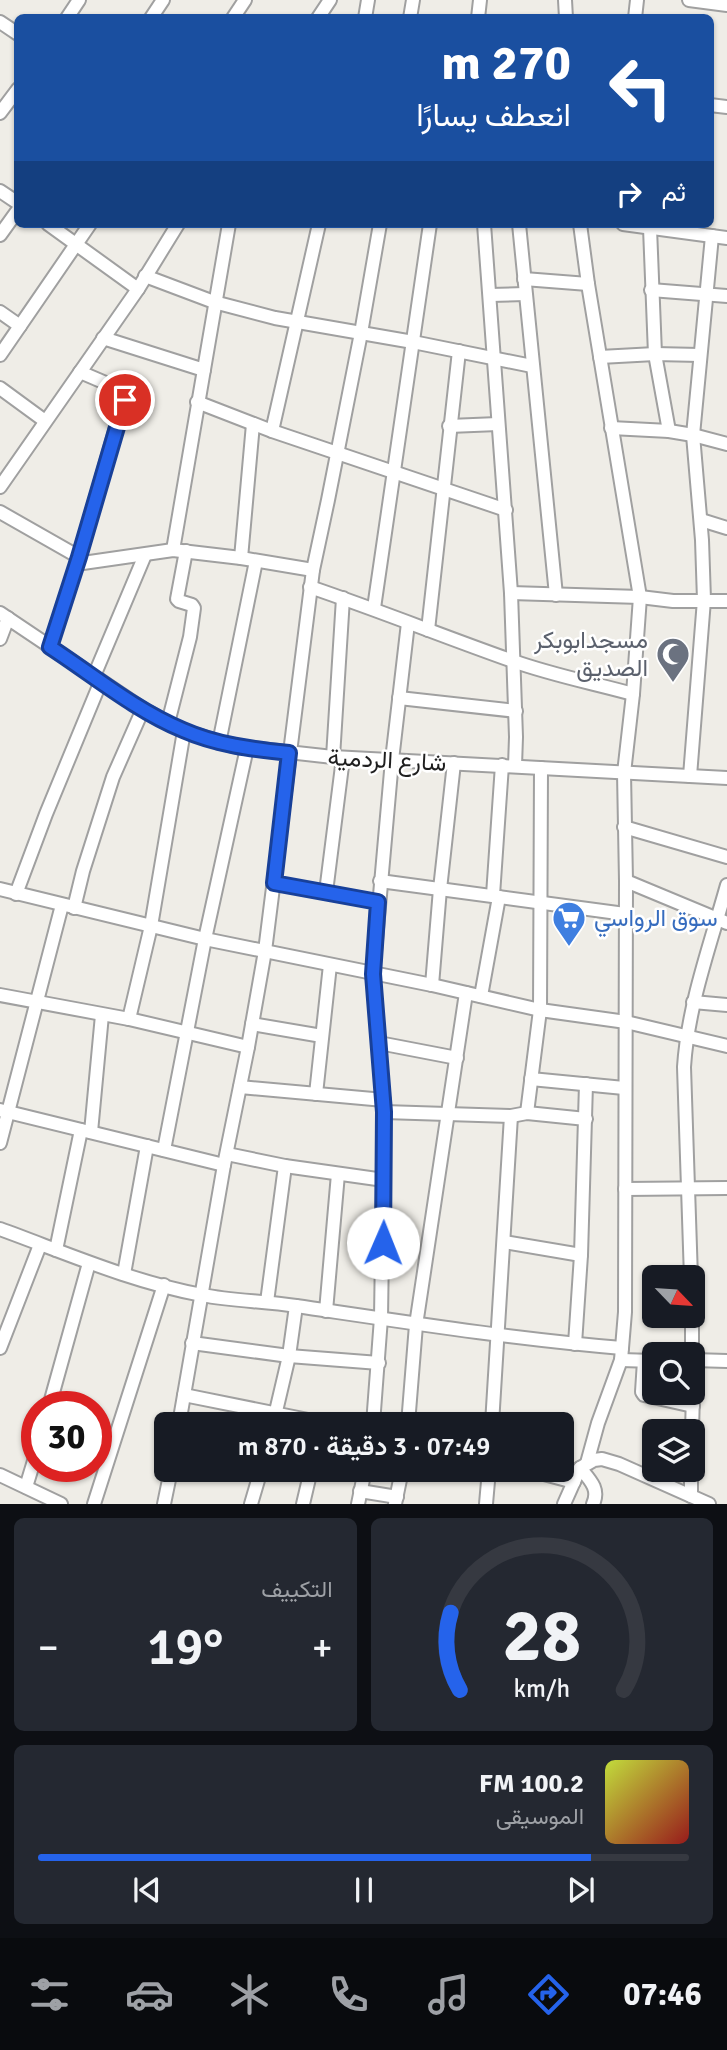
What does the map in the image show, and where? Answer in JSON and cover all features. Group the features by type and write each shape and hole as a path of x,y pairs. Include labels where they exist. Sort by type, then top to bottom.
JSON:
{"street":[{"path":"689,0 727,5"},
{"path":"0,113 14,94"},
{"path":"0,235 14,216"},
{"path":"54,228 138,289"},
{"path":"0,355 87,228"},
{"path":"0,487 138,289 175,228"},
{"path":"168,723 190,637 194,608 177,599 179,551 197,402 228,228"},
{"path":"272,431 318,228"},
{"path":"181,1412 265,951 310,587 379,228"},
{"path":"374,608 429,228"},
{"path":"481,996 496,896 516,711 506,510 484,228"},
{"path":"519,228 556,595"},
{"path":"564,1504 584,1466 622,1354 626,1022 624,773 640,597 581,228"},
{"path":"669,431 655,354 650,228 687,228 727,238"},
{"path":"690,776 704,600 694,435 712,236"},
{"path":"145,276 214,302 296,323 413,342 532,366"},
{"path":"524,279 588,284"},
{"path":"651,290 727,296"},
{"path":"490,295 525,293"},
{"path":"0,312 20,326"},
{"path":"103,338 204,370"},
{"path":"428,630 459,351"},
{"path":"600,357 700,355"},
{"path":"50,647 78,561 125,396 122,390 79,372"},
{"path":"0,388 45,421"},
{"path":"197,402 272,431 506,510"},
{"path":"241,558 253,424"},
{"path":"449,426 498,424"},
{"path":"611,428 669,431 727,444"},
{"path":"0,512 78,561 179,551 313,570"},
{"path":"701,520 727,528"},
{"path":"16,894 145,555"},
{"path":"219,743 256,561"},
{"path":"310,587 514,661 633,694"},
{"path":"511,593 727,601"},
{"path":"326,892 338,757 343,598"},
{"path":"0,639 4,615"},
{"name":"شارع الردمية","path":"4,615 143,709 184,731 219,743 338,757 727,778"},
{"path":"374,1412 381,1318 384,1106 373,974 392,760 408,623"},
{"path":"399,698 516,711"},
{"path":"0,1143 4,1111 36,1001 83,871 113,777 143,709"},
{"path":"129,1019 151,926 184,731"},
{"path":"164,1150 205,939 247,748"},
{"path":"432,985 454,764"},
{"path":"527,1113 540,1010 541,768"},
{"path":"624,827 727,858"},
{"path":"380,881 625,914"},
{"path":"626,881 722,921"},
{"path":"274,883 378,902"},
{"path":"691,1265 684,1068 686,1037 693,1002 722,921 727,886"},
{"path":"0,889 205,939 540,1010 626,1022 727,1046"},
{"path":"316,1094 330,965"},
{"path":"409,1412 416,1325 466,993"},
{"path":"0,995 129,1019 248,1047"},
{"path":"693,1002 727,1005"},
{"path":"56,1250 86,1131 102,1015"},
{"path":"253,1024 322,1036"},
{"path":"379,1043 457,1058"},
{"path":"531,1079 624,1088"},
{"path":"575,1345 581,1255 586,1084"},
{"path":"240,1087 316,1094 384,1106 449,1113 511,1116 527,1113 586,1119"},
{"path":"4,1111 164,1150 384,1181"},
{"path":"493,1412 511,1116"},
{"path":"124,1274 147,1146"},
{"path":"267,1302 285,1166"},
{"path":"326,1311 338,1174"},
{"path":"625,1189 727,1188"},
{"path":"0,1229 89,1263 201,1295 575,1345 642,1359"},
{"path":"504,1242 581,1255"},
{"path":"0,1348 40,1245"},
{"path":"53,1391 89,1263"},
{"path":"94,1504 164,1285"},
{"path":"277,1412 289,1356 296,1306"},
{"path":"192,1343 289,1356 379,1363"},
{"path":"705,1360 727,1361"},
{"path":"184,1395 248,1412"},
{"path":"584,1466 602,1459 611,1461 709,1504"},
{"path":"584,1466 598,1502"},
{"path":"0,1475 55,1503"},
{"path":"26,1487 28,1482"},
{"path":"164,1504 169,1482"},
{"path":"251,1504 257,1482"},
{"path":"303,1504 308,1482"},
{"path":"359,1498 396,1500 400,1482"},
{"path":"486,1504 488,1482"},
{"path":"691,1482 691,1496"}],"place":[{"name":"مسجدابوبكر الصديق","path":"673,684"},
{"name":"سوق الرواسي","path":"569,948"}],"route":[{"path":"125,400 50,647 143,709 184,731 233,746 289,753 274,883 378,902 373,974 384,1112 383,1243"}]}
